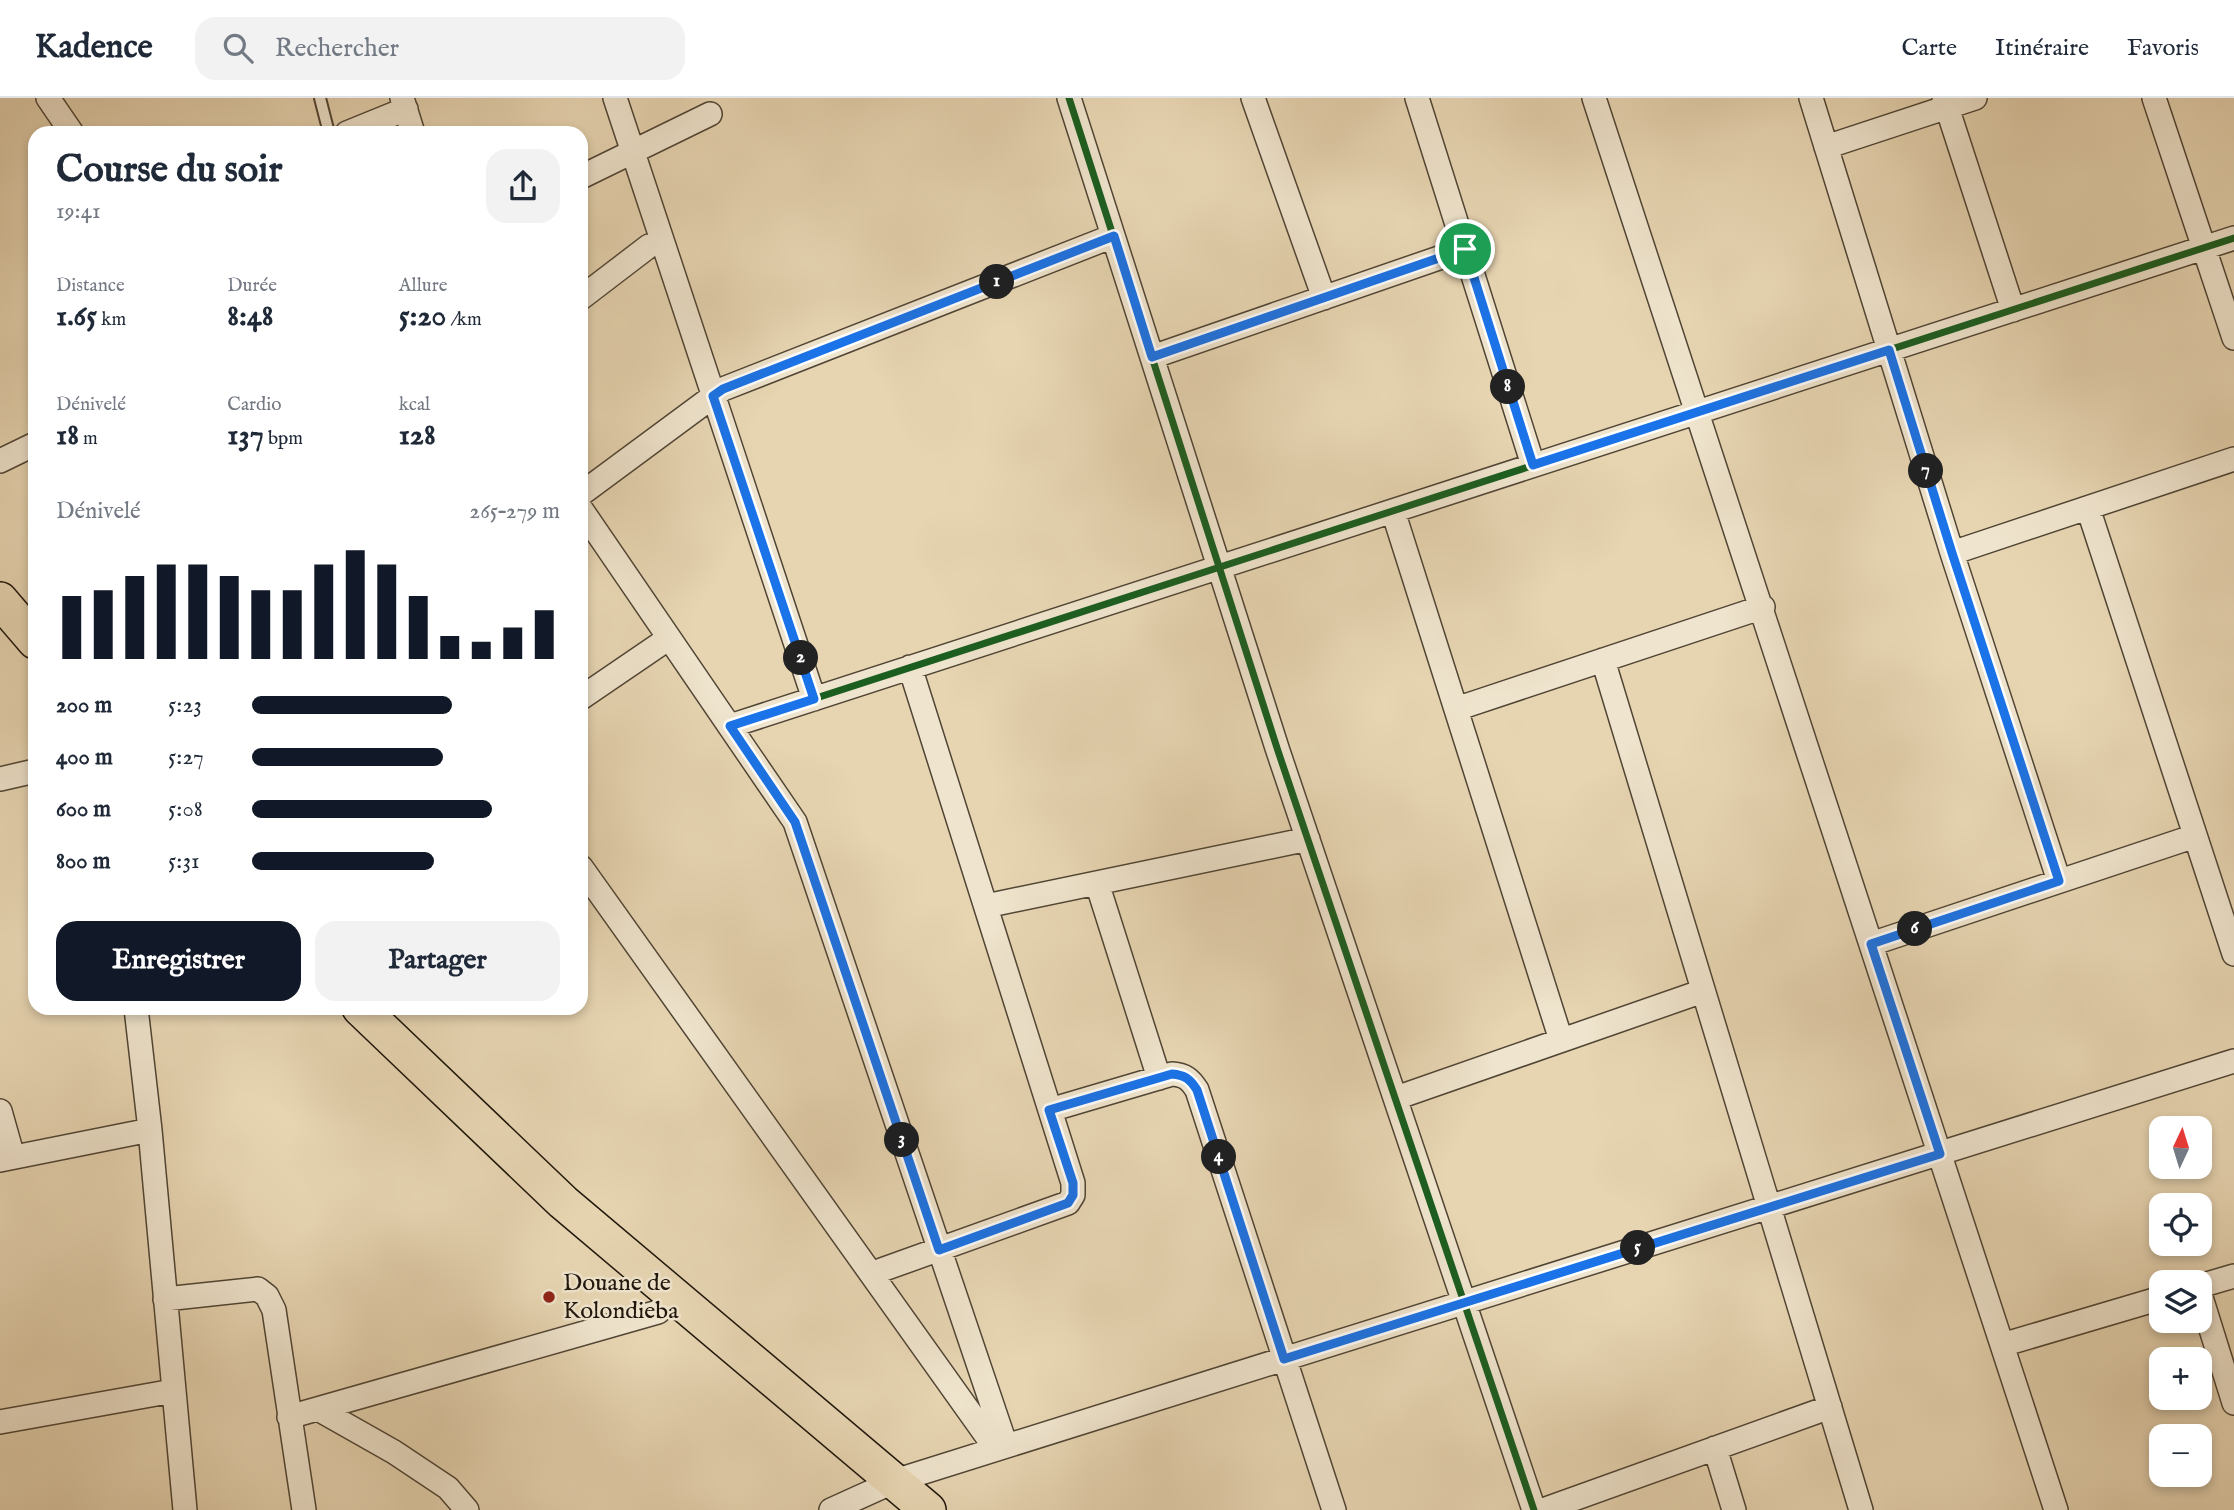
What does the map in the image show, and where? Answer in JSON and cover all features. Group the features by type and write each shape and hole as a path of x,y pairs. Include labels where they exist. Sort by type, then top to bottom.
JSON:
{"main road":[{"path":"0,600 28,633"},
{"path":"367,1015 563,1202 928,1510"}],"street":[{"path":"48,98 67,126"},
{"path":"615,98 814,699"},
{"path":"1069,98 1308,839 1534,1510"},
{"path":"1253,98 1324,298"},
{"path":"1417,98 1533,465"},
{"path":"1594,98 2056,1510"},
{"path":"1811,98 1952,553 2059,881"},
{"path":"1826,147 1946,103 1975,98"},
{"path":"2154,98 2234,338"},
{"path":"1946,103 2012,310"},
{"path":"361,126 404,104 411,126"},
{"path":"588,174 710,114"},
{"path":"588,489 723,389 1114,236"},
{"path":"730,726 2234,238"},
{"path":"588,293 649,246"},
{"path":"1152,357 1465,249"},
{"path":"0,461 28,447"},
{"path":"1952,553 2234,459"},
{"path":"2088,508 2234,954"},
{"path":"1393,511 1561,1040"},
{"path":"588,519 795,822 939,1250 1001,1448"},
{"path":"1456,709 1762,608"},
{"path":"588,693 669,638"},
{"path":"1603,660 1861,1510"},
{"path":"873,1273 1068,1203 1073,1195 1073,1183 910,667"},
{"path":"0,779 28,773"},
{"path":"1871,944 2195,836"},
{"path":"986,906 1308,839"},
{"path":"588,877 1001,1448"},
{"path":"1097,883 1159,1078"},
{"path":"1396,1098 1703,991"},
{"path":"136,1015 150,1130 185,1510"},
{"path":"831,1510 895,1481 2234,1061"},
{"path":"1049,1110 1172,1074 1183,1074 1192,1081 1334,1510"},
{"path":"0,1111 7,1159 150,1130"},
{"path":"2212,1282 2234,1276"},
{"path":"165,1299 258,1289 267,1296 274,1310 304,1510"},
{"path":"289,1417 658,1312 674,1296"},
{"path":"2002,1345 2149,1302"},
{"path":"2212,1332 2234,1403"},
{"path":"0,1422 173,1391"},
{"path":"1544,1510 1830,1407"},
{"path":"318,1409 394,1452 448,1488 467,1510"},
{"path":"1715,1448 1734,1510"}],"lane":[{"path":"320,98 327,126"}],"cycle path":[{"path":"1069,98 1278,751 1534,1510"},
{"path":"730,726 2234,238"}],"place":[{"name":"Douane de Kolondieba","path":"549,1297"}],"route":[{"path":"1114,236 1152,357 1465,249 1533,465 1889,350 2059,881 1871,944 1940,1154 1284,1359 1197,1090 1192,1081 1183,1074 1172,1074 1049,1110 1073,1183 1073,1195 1068,1203 939,1250 795,822 730,726 814,699 713,396 723,389 1114,236"}]}
